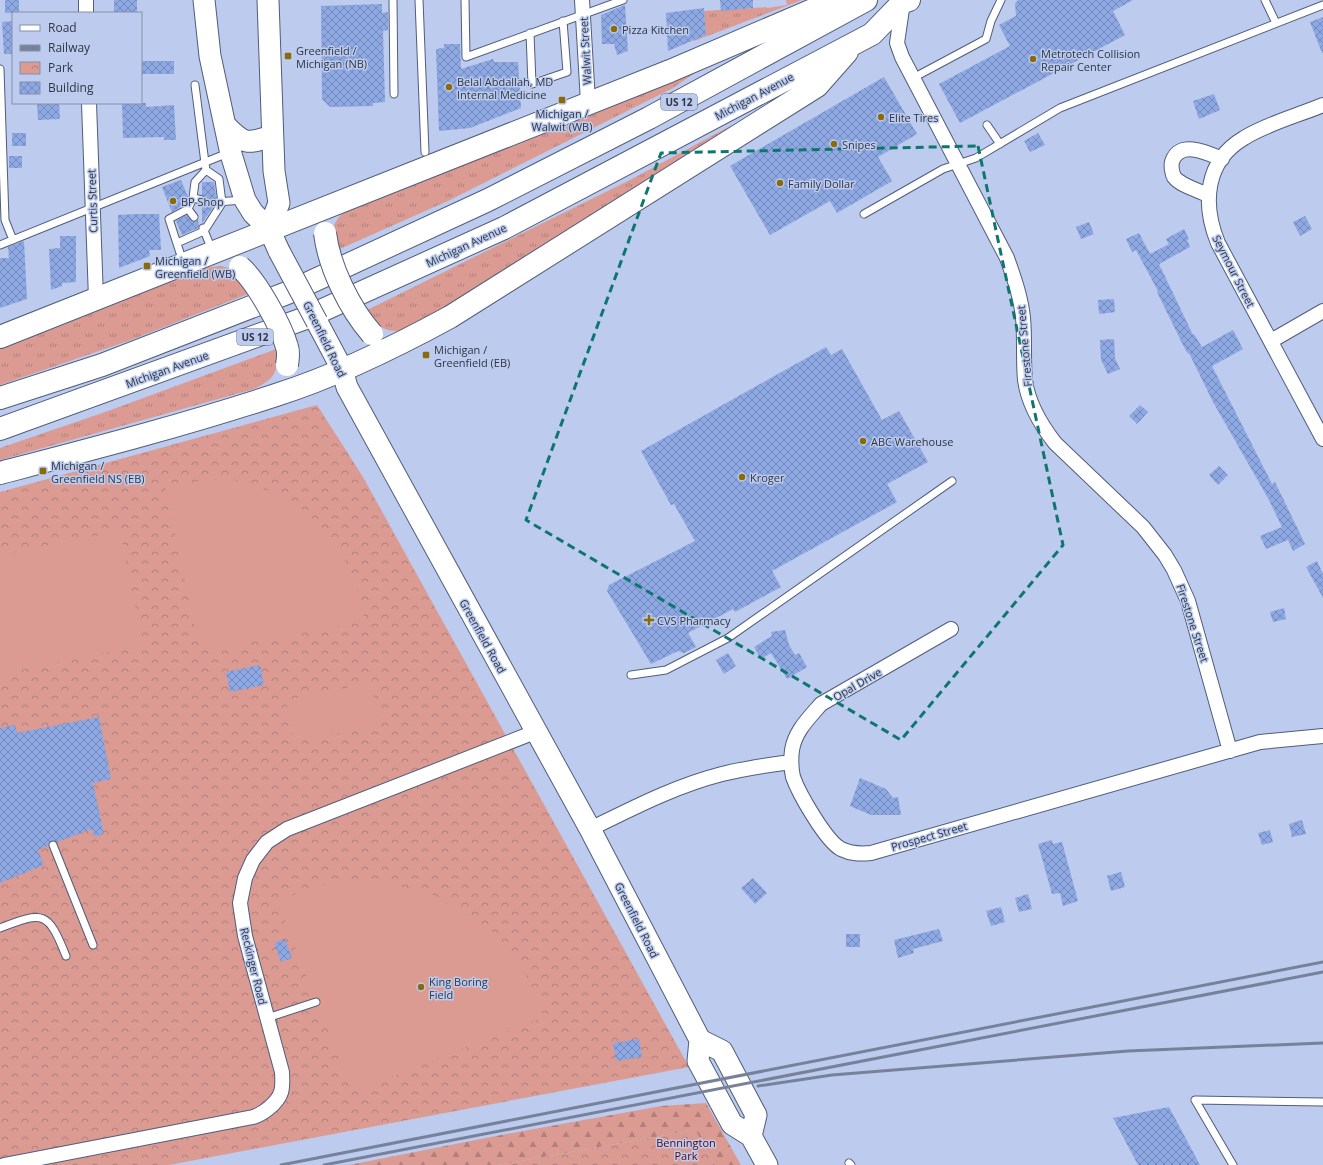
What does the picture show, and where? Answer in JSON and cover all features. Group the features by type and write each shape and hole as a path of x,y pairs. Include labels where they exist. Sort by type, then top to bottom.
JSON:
{"main road":[{"name":"Greenfield Road","path":"204,0 210,56 231,152 245,200 253,213 269,229 279,251 342,369 347,387 535,732 590,829 700,1040 698,1061 701,1067 732,1124 751,1136 767,1165"},
{"path":"268,0 274,171 280,203 269,229"},
{"name":"US 12","path":"0,398 102,365 301,287 488,200 628,129 866,0"},
{"name":"Michigan Avenue","path":"0,429 303,319 504,228 872,34 901,1"},
{"path":"0,337 588,102 670,71 824,2"},
{"path":"0,473 111,444 264,399 342,369 450,317 817,86 856,43"},
{"path":"225,125 238,139 252,143 272,136"},
{"path":"333,204 325,234 331,262 360,320 372,334 392,346"},
{"path":"213,252 240,267 256,283 284,338 288,352 287,365 277,382 264,399"}],"street":[{"path":"86,0 86,12"},
{"name":"Walwit Street","path":"582,0 588,102"},
{"name":"Firestone Street","path":"901,1 897,43 913,78 1007,258 1016,284 1023,318 1025,380 1034,409 1046,431 1055,443 1143,528 1165,555 1174,570 1188,602 1230,751"},
{"name":"Curtis Street","path":"89,104 96,299"},
{"name":"Seymour Street","path":"1323,105 1249,135 1234,145 1222,159 1211,180 1208,195 1209,216 1218,243 1323,439"},
{"path":"1208,195 1184,184 1174,177 1171,167 1174,158 1180,152 1188,149 1201,150 1222,159"},
{"path":"1271,341 1323,310"},
{"name":"Opal Drive","path":"791,762 795,737 805,721 821,704 951,629"},
{"name":"Reckinger Road","path":"4,1165 260,1116 278,1100 282,1088 282,1072 245,936 240,903 245,878 252,860 266,842 287,829 535,732"},
{"name":"Prospect Street","path":"791,762 796,787 828,838 841,849 860,854 1260,742 1323,736"},
{"path":"590,829 656,797 705,778 747,768 791,762"}],"lane":[{"path":"393,0 394,94"},
{"path":"420,0 425,152"},
{"path":"465,0 466,57 623,0"},
{"path":"913,78 986,39 991,21 1001,0"},
{"path":"1265,0 1276,23"},
{"path":"864,214 943,169 976,158 1060,108 1323,5"},
{"path":"530,33 532,84 566,72 563,21"},
{"path":"0,69 5,220 13,240"},
{"path":"184,264 169,219 188,209 193,198 195,182 205,167 195,85"},
{"path":"987,125 1000,144"},
{"path":"0,245 205,167 231,152"},
{"path":"177,243 204,230 219,203 219,179 205,167"},
{"path":"193,198 202,200"},
{"path":"219,203 245,200"},
{"path":"188,209 194,217"},
{"path":"204,230 213,252"},
{"path":"631,675 666,670 728,638 952,481"},
{"path":"53,845 93,945"},
{"path":"0,928 25,918 42,918 51,924 66,956"},
{"path":"267,1018 316,1002"},
{"path":"1233,1165 1195,1100 1323,1102"}],"highlighted area":[{"path":"978,146 1063,545 901,740 526,520 661,153"}],"green space":[{"path":"786,0 802,0 694,41 694,39 706,35 704,11 767,8 787,5"},
{"path":"702,68 673,88 450,200 333,252 333,229 337,220 345,209"},
{"path":"734,124 735,126 456,301 403,330 391,331 381,327 363,312 630,180"},
{"path":"220,266 230,268 253,292 131,340 0,385 0,347 166,282 205,268"},
{"path":"279,348 274,373 262,385 254,389 0,460 0,448 108,411"},
{"path":"317,405 363,477 689,1067 169,1165 0,1165 0,492"},
{"path":"228,478 287,497 318,523 338,546 357,586 365,621 211,650 198,642 165,486"},
{"path":"120,531 143,645 0,674 0,555"},
{"path":"371,683 380,725 294,742 286,700"},
{"name":"King Boring Field","path":"371,880 429,893 489,928 525,972 544,1017 362,1088 348,1083 277,900 325,885"},
{"path":"706,1103 741,1165 715,1165 695,1130 498,1165 349,1165 506,1134 661,1106"},
{"name":"Bennington Park","path":"695,1130 715,1165 498,1165"}],"building":[{"path":"5,0 19,0 19,12 5,13"},
{"path":"114,0 137,0 137,12 114,12"},
{"path":"720,0 753,0 753,8 721,11"},
{"name":"Metrotech Collision Repair Center","path":"1018,0 1133,0 1113,11 1125,35 960,123 939,84 1010,46 999,25 1016,16 1015,3"},
{"path":"382,4 382,13 388,12 388,30 383,31 385,102 373,103 373,106 330,107 322,99 321,6"},
{"name":"Pizza Kitchen","path":"625,5 628,51 617,55 614,44 602,44 601,15"},
{"path":"704,8 706,35 668,51 666,13"},
{"path":"1323,17 1323,53 1322,53 1310,22"},
{"path":"12,21 12,54 4,54 2,22"},
{"path":"444,44 460,44 461,69 493,59 494,62 518,62 521,108 470,128 439,131 436,49 444,48"},
{"path":"142,61 174,61 174,74 142,74"},
{"path":"884,77 917,134 878,157 892,181 837,213 830,201 770,235 730,166"},
{"path":"1214,94 1220,110 1199,119 1193,101"},
{"path":"146,103 146,107 174,105 176,140 164,140 164,137 123,138 122,104"},
{"path":"37,104 59,104 60,119 38,120"},
{"path":"12,133 26,133 26,146 12,146"},
{"path":"1038,133 1045,145 1030,152 1024,141"},
{"path":"9,156 22,156 22,168 9,168"},
{"name":"BP Shop","path":"181,180 188,197 184,205 172,212 162,187"},
{"path":"202,182 214,182 216,197 212,200 214,206 202,223 202,205 207,201 206,197 202,195"},
{"path":"159,214 161,250 149,250 150,256 119,268 118,215"},
{"path":"187,215 192,221 198,220 199,225 198,228 182,235 176,221"},
{"path":"1305,216 1312,229 1300,236 1293,222"},
{"path":"1089,222 1094,234 1081,239 1076,227"},
{"path":"1184,229 1189,239 1187,240 1190,247 1159,264 1193,335 1194,334 1202,347 1233,330 1243,349 1212,366 1272,484 1275,482 1305,544 1293,551 1288,540 1266,549 1260,536 1282,527 1269,500 1213,402 1136,250 1132,252 1126,239 1139,233 1150,254 1169,244 1166,239"},
{"path":"60,236 76,236 76,282 62,283 62,286 51,290 49,249 60,248"},
{"path":"24,241 27,299 0,308 0,258 9,258 8,247"},
{"path":"1114,299 1115,312 1099,314 1098,300"},
{"path":"1114,339 1115,358 1120,369 1108,374 1101,360 1100,340"},
{"path":"826,347 831,355 842,349 882,420 899,411 928,462 887,484 897,502 772,571 781,587 735,612 733,609 688,633 696,647 684,653 678,651 651,664 607,591 609,585 695,541 674,504 671,505 641,451"},
{"path":"1140,405 1148,412 1137,424 1129,416"},
{"path":"1219,466 1228,475 1218,485 1209,475"},
{"path":"1317,561 1323,574 1323,598 1306,567"},
{"path":"1284,608 1286,619 1273,622 1270,612"},
{"path":"785,630 789,645 795,655 799,653 807,667 787,679 771,653 761,659 754,647 772,636 771,632"},
{"path":"728,653 736,666 724,674 716,660"},
{"path":"260,665 264,685 230,692 226,672"},
{"path":"99,717 111,779 93,783 104,834 94,837 92,829 57,842 51,841 48,846 38,850 44,865 0,883 0,728 15,725 17,733"},
{"path":"860,778 886,789 893,798 898,797 901,815 871,815 850,806"},
{"path":"1302,820 1306,834 1292,837 1289,824"},
{"path":"1270,830 1273,842 1262,845 1258,833"},
{"path":"1052,840 1053,844 1062,842 1078,901 1063,906 1060,893 1052,894 1038,844"},
{"path":"1121,872 1125,887 1111,891 1107,876"},
{"path":"753,878 767,893 755,904 741,888"},
{"path":"1028,894 1032,909 1019,912 1015,898"},
{"path":"1001,907 1005,922 991,926 986,911"},
{"path":"939,929 943,941 913,949 914,953 898,958 894,940"},
{"path":"846,934 860,934 860,947 846,947"},
{"path":"285,939 292,958 281,962 274,943"},
{"path":"639,1039 642,1057 616,1061 613,1043"},
{"path":"1169,1107 1200,1165 1138,1165 1113,1118"}],"railway":[{"path":"281,1165 1323,962"},
{"path":"324,1165 1323,972"},
{"path":"758,1086 832,1075 1128,1051 1323,1043"}],"place":[{"name":"Pizza Kitchen","path":"614,29"},
{"name":"Greenfield / Michigan (NB)","path":"288,56"},
{"name":"Metrotech Collision Repair Center","path":"1033,59"},
{"name":"Belal Abdallah, MD Internal Medicine","path":"449,87"},
{"name":"Michigan / Walwit (WB)","path":"562,100"},
{"name":"Elite Tires","path":"881,117"},
{"name":"Snipes","path":"834,144"},
{"name":"Family Dollar","path":"780,183"},
{"name":"BP Shop","path":"173,201"},
{"name":"Michigan / Greenfield (WB)","path":"147,266"},
{"name":"Michigan / Greenfield (EB)","path":"426,355"},
{"name":"ABC Warehouse","path":"863,441"},
{"name":"Michigan / Greenfield NS (EB)","path":"43,471"},
{"name":"Kroger","path":"742,477"},
{"name":"CVS Pharmacy","path":"649,620"},
{"name":"King Boring Field","path":"421,987"}]}
